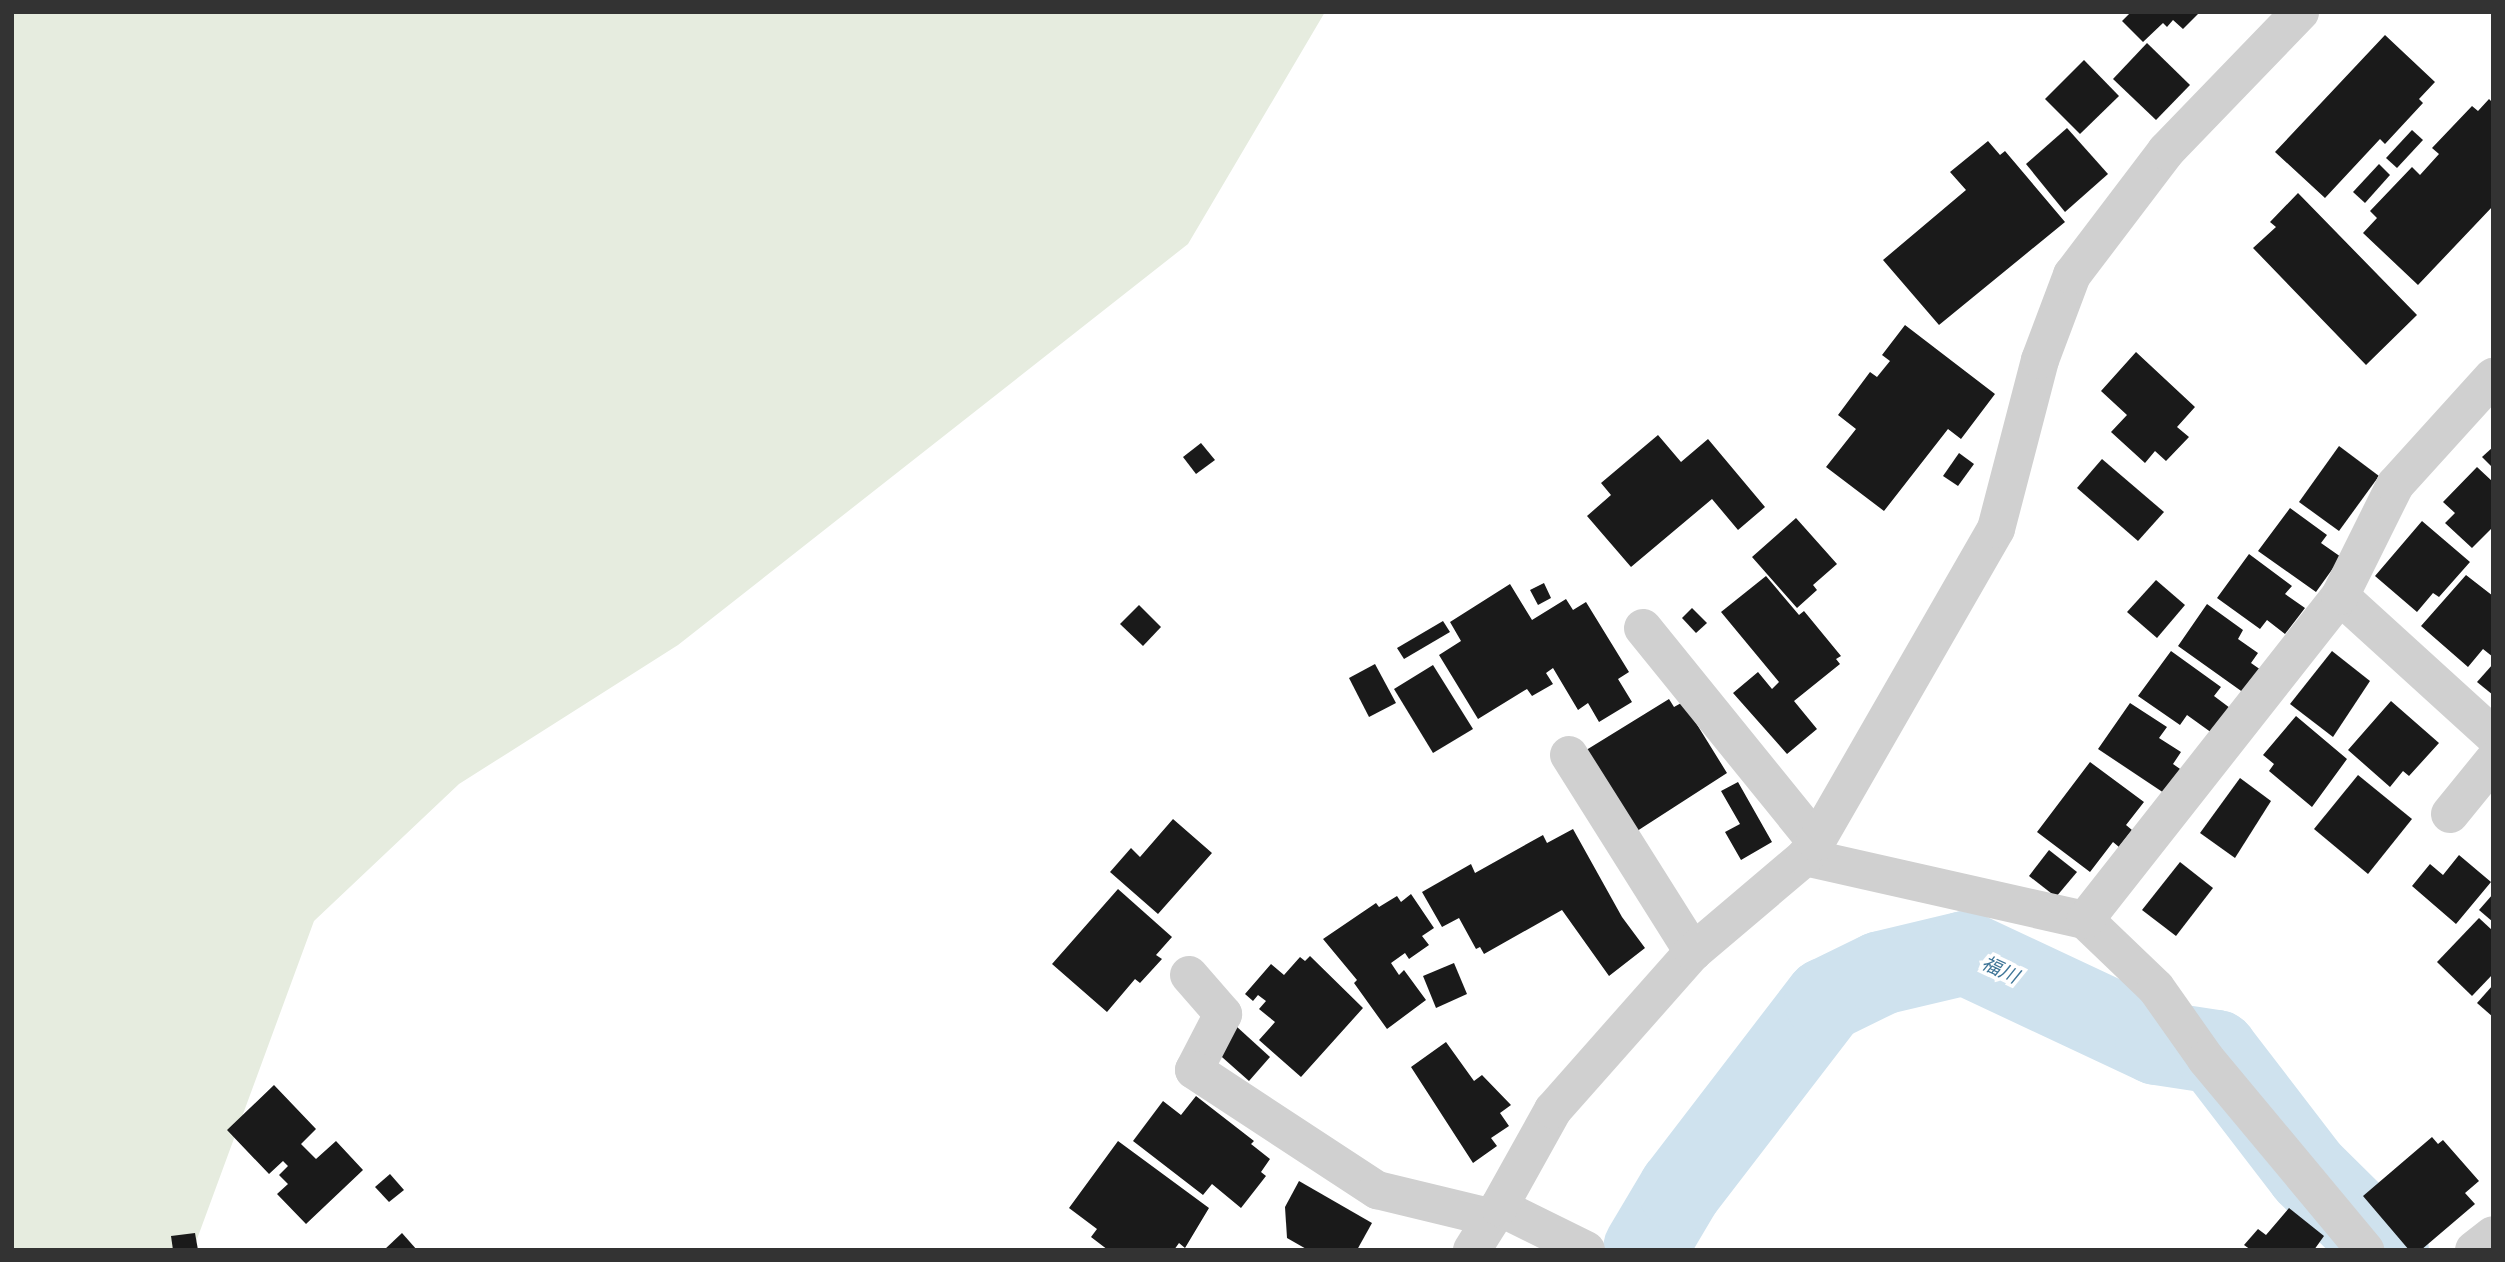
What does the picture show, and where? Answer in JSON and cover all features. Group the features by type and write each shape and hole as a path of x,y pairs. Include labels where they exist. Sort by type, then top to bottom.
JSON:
{"street":[{"path":"1487,1224 1553,1110 1693,952 1810,850 1996,529 2040,360 2072,275 2166,151 2300,12"},
{"path":"2085,920 2340,596 2395,485 2493,377"},
{"path":"2340,596 2493,735"},
{"path":"1643,628 1810,850 2085,920 2156,988 2198,1048 2365,1250"},
{"path":"1569,755 1693,952"},
{"path":"2450,814 2493,761"},
{"path":"1189,975 1223,1014 1194,1070 1377,1190 1487,1224 1586,1250"},
{"path":"2474,1250 2493,1235"}],"shaded area":[{"path":"12,12 1325,12 1188,244 678,645 459,784 314,921 193,1250 12,1250"}],"building":[{"path":"2131,12 2200,12 2183,29 2173,20 2167,27 2163,23 2143,42 2122,21"},
{"path":"2385,35 2435,82 2419,99 2423,103 2385,144 2380,139 2325,198 2275,152"},
{"path":"2147,43 2190,85 2156,120 2113,79"},
{"path":"2084,60 2119,96 2080,134 2045,99"},
{"path":"2489,99 2493,103 2493,206 2418,285 2363,233 2377,218 2370,211 2412,167 2420,175 2439,154 2432,148 2472,106 2478,111"},
{"path":"2067,128 2108,174 2065,212 2026,164"},
{"path":"2412,130 2423,140 2397,168 2386,158"},
{"path":"1988,141 2000,155 2005,151 2065,222 1939,325 1883,260 1966,190 1950,172"},
{"path":"2379,164 2390,175 2365,203 2353,192"},
{"path":"2298,193 2417,315 2366,365 2253,248 2276,227 2270,222"},
{"path":"1905,325 1995,394 1961,439 1948,429 1884,511 1826,467 1856,429 1838,415 1870,372 1877,377 1890,361 1882,355"},
{"path":"2136,352 2195,407 2177,427 2189,437 2166,461 2155,451 2145,463 2111,432 2127,415 2101,391"},
{"path":"1658,435 1681,462 1708,439 1765,507 1738,530 1712,499 1631,567 1587,516 1611,495 1601,483"},
{"path":"1201,443 1215,460 1196,474 1183,457"},
{"path":"2339,446 2379,476 2339,531 2299,502"},
{"path":"2493,447 2493,468 2482,457"},
{"path":"1959,453 1974,464 1958,486 1943,476"},
{"path":"2102,459 2164,512 2138,541 2077,488"},
{"path":"2477,467 2493,482 2493,527 2472,548 2445,523 2455,513 2443,502"},
{"path":"2290,508 2327,535 2321,543 2341,557 2316,592 2258,551"},
{"path":"1796,518 1837,564 1813,585 1817,590 1797,608 1752,557"},
{"path":"2422,521 2470,562 2439,597 2433,593 2417,612 2375,576"},
{"path":"2249,554 2292,586 2285,594 2305,608 2285,634 2267,620 2260,629 2217,598"},
{"path":"2466,575 2493,596 2493,657 2483,649 2468,667 2421,626"},
{"path":"1766,576 1799,615 1804,611 1841,656 1836,659 1840,664 1794,701 1817,729 1787,754 1733,693 1758,672 1772,689 1779,682 1721,612"},
{"path":"2156,580 2185,605 2157,638 2127,612"},
{"path":"1544,583 1551,598 1538,605 1530,590"},
{"path":"1510,584 1532,620 1566,599 1573,610 1586,602 1629,672 1618,679 1632,702 1599,722 1588,703 1578,710 1553,668 1546,673 1553,684 1532,696 1527,689 1478,719 1439,655 1461,641 1450,622"},
{"path":"2207,604 2243,630 2238,639 2258,653 2251,663 2261,670 2244,693 2178,646"},
{"path":"1139,605 1161,627 1143,646 1120,624"},
{"path":"1692,608 1707,623 1696,633 1682,618"},
{"path":"1443,621 1450,632 1404,659 1397,648"},
{"path":"2171,651 2221,687 2214,696 2230,708 2212,733 2187,715 2180,725 2138,696"},
{"path":"2332,651 2370,681 2333,737 2290,704"},
{"path":"1375,664 1396,703 1369,717 1349,678"},
{"path":"2493,664 2493,695 2477,682"},
{"path":"1433,665 1473,729 1433,753 1394,689"},
{"path":"1669,699 1674,707 1683,702 1727,773 1634,833 1583,752"},
{"path":"2391,701 2439,743 2409,776 2403,771 2390,787 2348,750"},
{"path":"2130,703 2167,727 2159,738 2181,752 2173,764 2183,771 2167,795 2098,749"},
{"path":"2296,716 2347,759 2312,807 2269,771 2274,764 2263,755"},
{"path":"2090,762 2144,802 2126,825 2132,830 2119,847 2113,842 2090,872 2037,832"},
{"path":"2358,775 2412,819 2368,874 2314,829"},
{"path":"2240,778 2271,801 2235,858 2200,833"},
{"path":"1738,782 1772,842 1741,860 1725,832 1740,824 1721,791"},
{"path":"1173,819 1212,853 1158,914 1110,872 1131,848 1140,857"},
{"path":"1573,829 1622,917 1645,948 1609,976 1562,910 1484,954 1480,947 1476,949 1459,918 1442,927 1422,892 1471,864 1475,873 1543,835 1547,843"},
{"path":"2049,850 2077,872 2056,897 2029,876"},
{"path":"2459,855 2491,882 2456,924 2412,886 2430,864 2443,875"},
{"path":"2180,862 2213,888 2176,936 2142,910"},
{"path":"1118,889 1172,937 1156,955 1162,959 1140,983 1135,979 1107,1012 1052,964"},
{"path":"1411,894 1434,928 1422,936 1429,945 1409,959 1405,953 1391,963 1399,975 1404,970 1426,1000 1387,1029 1354,983 1357,980 1323,939 1376,903 1379,907 1397,896 1401,902"},
{"path":"2493,894 2493,922 2479,910"},
{"path":"2479,918 2493,931 2493,974 2472,996 2437,962"},
{"path":"1310,956 1363,1008 1301,1077 1259,1040 1275,1022 1259,1009 1266,1001 1258,995 1253,1001 1245,994 1271,964 1284,975 1300,957 1305,961"},
{"path":"1454,963 1467,994 1436,1008 1423,976"},
{"path":"2493,985 2493,1017 2477,1003"},
{"path":"1236,1026 1270,1057 1249,1081 1214,1050"},
{"path":"1446,1042 1474,1081 1482,1075 1511,1105 1500,1113 1509,1126 1491,1138 1497,1146 1473,1163 1411,1067"},
{"path":"274,1085 316,1129 301,1144 316,1159 336,1141 363,1170 306,1224 277,1194 288,1184 279,1175 288,1166 283,1161 269,1174 227,1130"},
{"path":"1196,1096 1254,1141 1251,1144 1270,1159 1261,1172 1266,1176 1241,1208 1212,1184 1203,1195 1133,1141 1163,1101 1181,1115"},
{"path":"2432,1137 2438,1144 2443,1140 2479,1181 2465,1193 2475,1204 2421,1250 2409,1250 2363,1196"},
{"path":"1118,1141 1209,1208 1185,1248 1179,1243 1174,1250 1108,1250 1091,1237 1097,1229 1069,1208"},
{"path":"390,1174 404,1190 389,1202 375,1187"},
{"path":"1299,1181 1372,1223 1357,1250 1308,1250 1287,1238 1285,1207"},
{"path":"2289,1208 2324,1236 2314,1250 2251,1250 2244,1245 2258,1229 2266,1235"},
{"path":"195,1233 198,1250 173,1250 171,1236"},
{"path":"402,1233 417,1250 384,1250"}],"waterway":[{"name":"福川","path":"1645,1249 1680,1190 1826,1000 1881,973 1965,953 2157,1043 2216,1052 2308,1172 2387,1250"}]}
